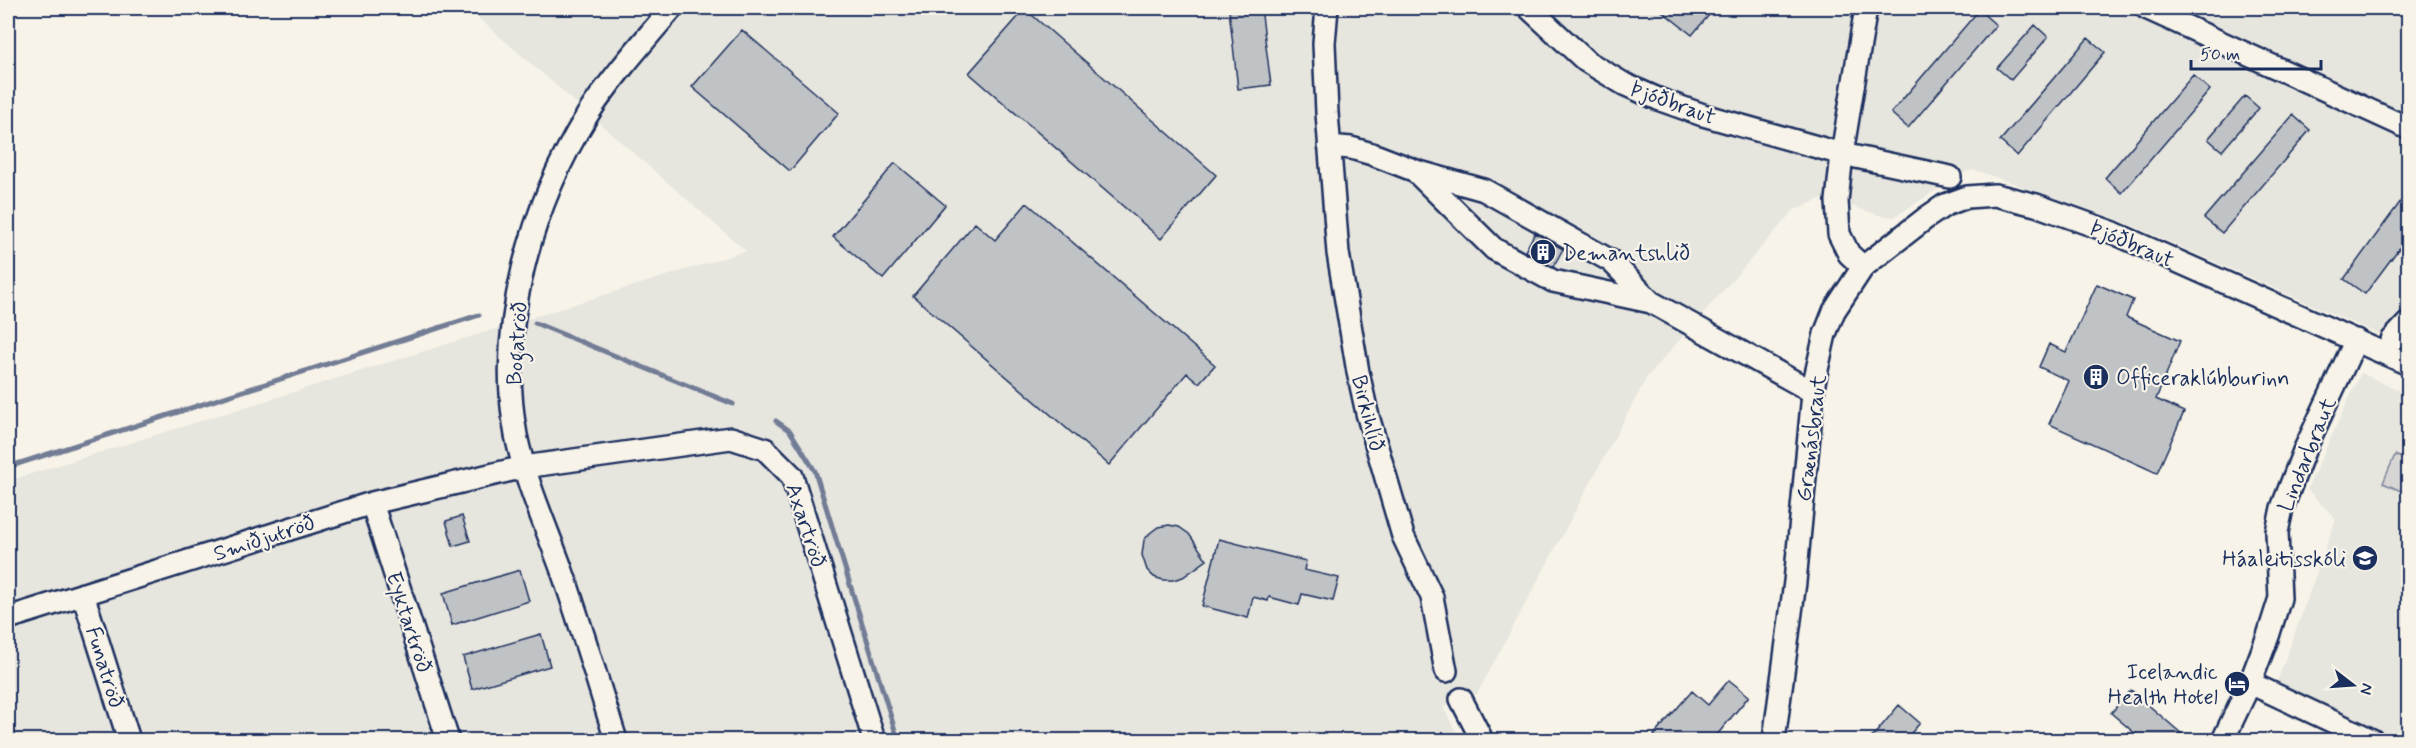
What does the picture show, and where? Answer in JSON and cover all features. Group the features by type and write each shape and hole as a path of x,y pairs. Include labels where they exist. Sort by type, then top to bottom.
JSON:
{"street":[{"name":"Bogatröð","path":"616,741 562,571 524,467 516,435 510,365 518,296 534,232 558,171 589,112 672,8"},
{"name":"Birkihlíð","path":"1327,8 1324,43 1329,146 1338,253 1367,413 1403,536 1432,597 1446,671"},
{"name":"Þjóðbraut","path":"1529,8 1586,61 1624,84 1703,115 1842,154"},
{"path":"1863,267 1849,254 1839,234 1837,201 1842,154 1866,8"},
{"path":"2146,8 2409,128"},
{"path":"1329,146 1351,148 1416,171 1484,190 1611,261 1652,302 1813,392"},
{"path":"1842,154 1950,177"},
{"path":"1416,171 1494,249 1553,281 1652,302"},
{"name":"Þjóðbraut","path":"1863,267 1945,205 1967,196 1995,195 2036,205 2114,233 2409,364"},
{"name":"Grænásbraut","path":"1774,741 1795,582 1813,392 1828,327 1847,290 1863,267"},
{"path":"2392,340 2409,323"},
{"name":"Lindarbraut","path":"2223,741 2250,683 2280,598 2277,532 2282,508 2304,451 2356,340"},
{"name":"Axartröð","path":"524,467 730,438 765,449 792,476 874,741"},
{"name":"Smiðjutröð","path":"8,618 372,502 524,467"},
{"name":"Eyktartröð","path":"372,502 448,741"},
{"name":"Funatröð","path":"83,594 129,741"},
{"path":"2250,683 2372,741"},
{"path":"1461,699 1482,741"}],"shaded area":[{"path":"467,8 2408,8 2408,347 2122,221 1975,170 1965,172 1894,217 1882,216 1837,201 1820,199 1794,210 1647,377 1477,694 1443,707 1460,740 8,740 8,481 746,251"},
{"name":"Háaleitisskóli","path":"2361,373 2408,394 2408,740 2392,740 2276,685 2336,519 2307,489"},
{"path":"2395,455 2408,461 2408,494 2383,483"}],"building":[{"path":"1261,8 1271,85 1238,89 1229,10"},
{"path":"1658,8 1715,8 1692,35"},
{"path":"1025,9 1216,175 1161,239 969,73"},
{"path":"1979,10 1996,25 1908,128 1891,113"},
{"path":"2035,25 2048,37 2011,80 1997,68"},
{"path":"742,30 839,113 790,171 692,87"},
{"path":"2088,38 2105,52 2017,156 2000,141"},
{"path":"2193,75 2210,90 2122,193 2105,178"},
{"path":"2245,96 2259,108 2222,151 2208,139"},
{"path":"2293,115 2310,130 2222,233 2204,218"},
{"path":"895,163 945,205 883,279 833,237"},
{"path":"2409,190 2409,235 2365,294 2344,279"},
{"path":"1027,203 1215,365 1199,383 1187,373 1109,465 913,296 975,223 995,240"},
{"name":"Demantshlið","path":"1535,233 1563,249 1553,267 1525,251"},
{"name":"Officeraklúbburinn","path":"2097,284 2133,300 2126,317 2180,341 2156,399 2184,412 2157,473 2049,424 2069,381 2039,367 2049,344 2066,352"},
{"path":"462,516 470,541 453,546 446,521"},
{"path":"1169,525 1179,527 1189,534 1207,560 1183,577 1163,580 1154,577 1147,570 1142,555 1144,540 1150,533 1158,527"},
{"path":"1219,539 1306,561 1304,570 1339,578 1333,601 1302,594 1299,605 1269,597 1268,601 1253,597 1248,618 1202,606"},
{"path":"520,570 529,601 452,625 443,593"},
{"path":"541,634 550,666 472,689 463,657"},
{"path":"1729,680 1749,696 1712,741 1661,741 1654,735 1692,691 1708,705"},
{"path":"2131,690 2190,741 2144,741 2111,713"},
{"path":"1899,705 1920,723 1904,741 1869,741"}],"waterway":[{"path":"8,467 479,315"},
{"path":"535,323 733,404"},
{"path":"776,421 790,431 815,471 898,740"}],"place":[{"name":"Demantshlið","path":"1543,252"},
{"name":"Officeraklúbburinn","path":"2096,377"},
{"name":"Háaleitisskóli","path":"2365,558"},
{"name":"Icelandic Health Hotel","path":"2237,684"}]}
